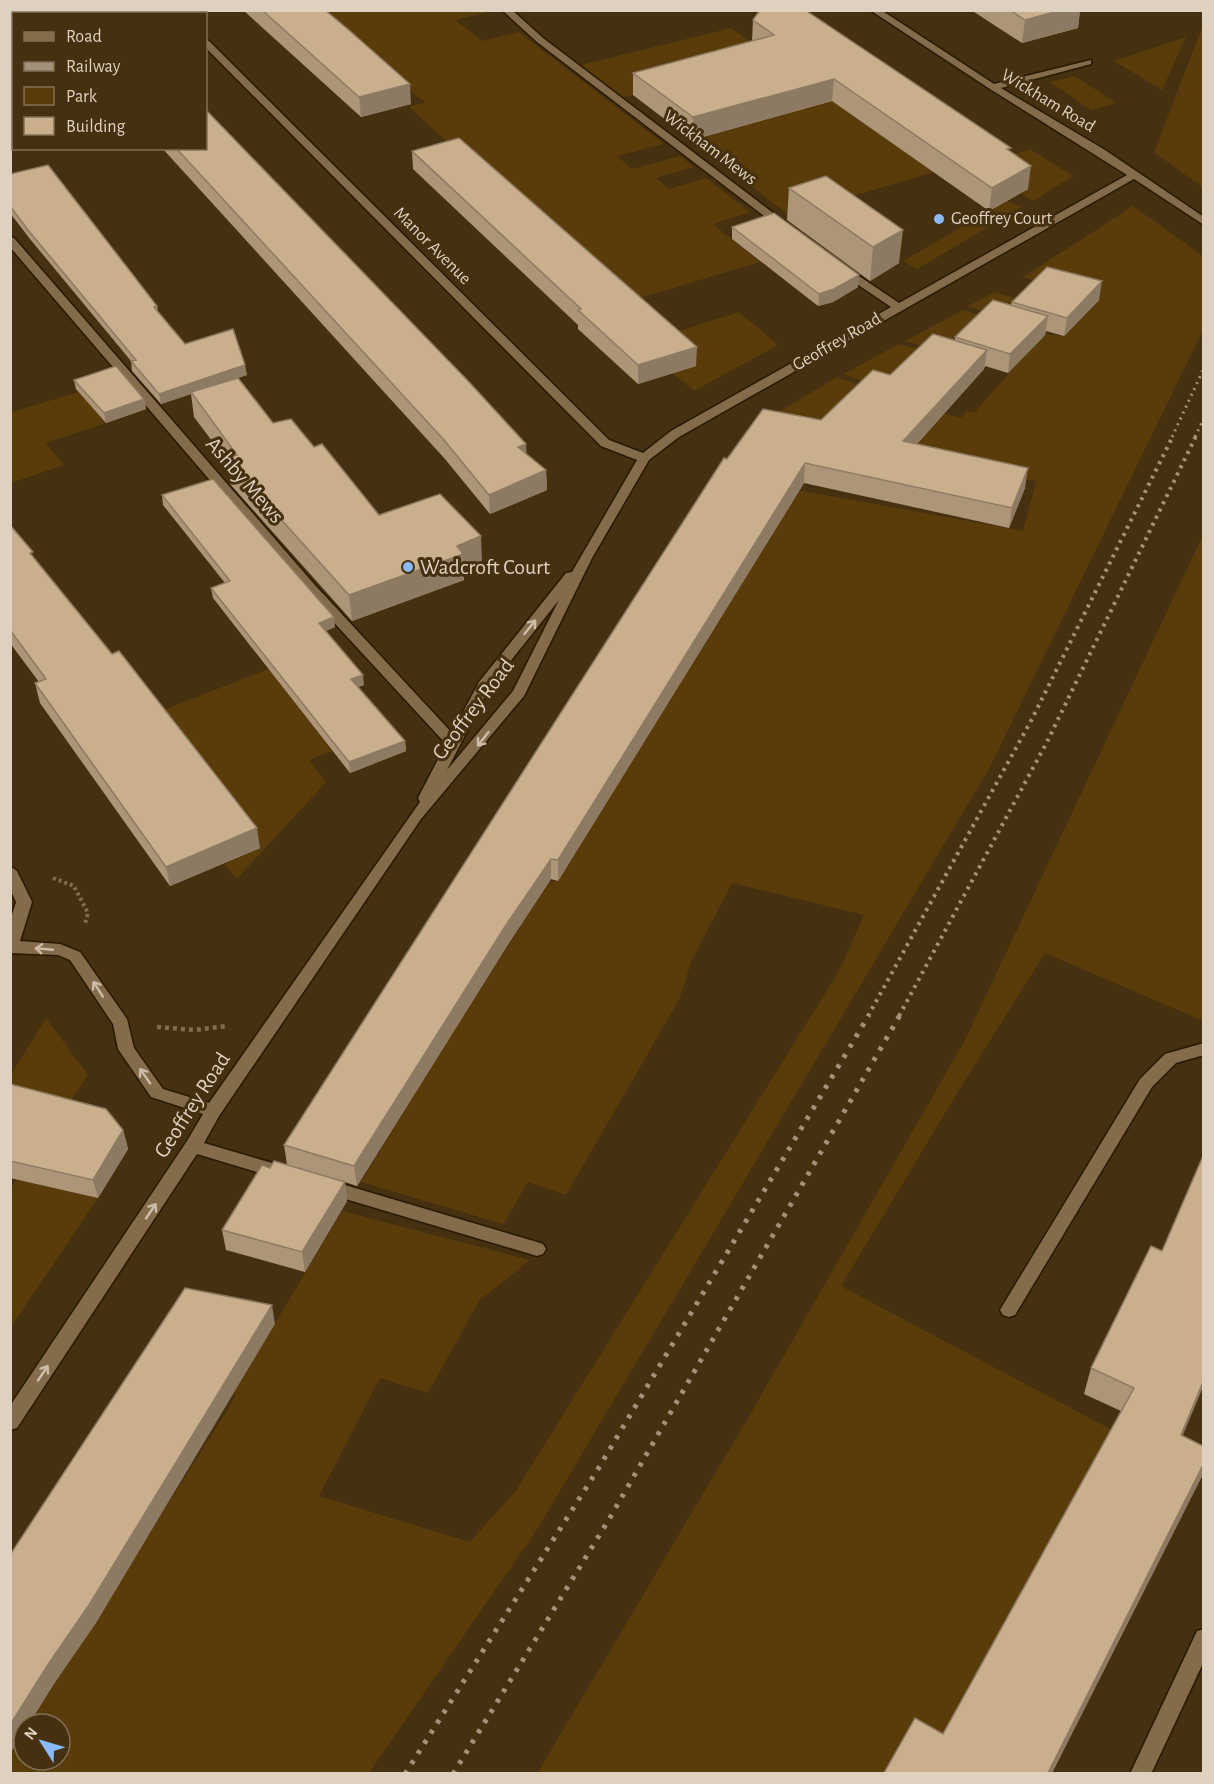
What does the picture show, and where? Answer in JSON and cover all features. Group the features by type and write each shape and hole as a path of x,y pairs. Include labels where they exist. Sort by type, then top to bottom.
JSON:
{"street":[{"name":"Wickham Mews","path":"506,10 540,40 790,231"},
{"name":"Wickham Road","path":"874,10 993,87 1101,152 1203,222"},
{"name":"Manor Avenue","path":"207,44 605,443 644,458"},
{"path":"993,87 1088,62"},
{"name":"Geoffrey Road","path":"10,1422 193,1146 213,1111 416,816 519,693 586,558 644,458 675,434 1134,175"},
{"name":"Ashby Mews","path":"10,240 309,587 452,742"},
{"path":"837,266 897,307"},
{"name":"Geoffrey Road","path":"416,816 452,742 493,672 586,558"},
{"path":"10,871 24,902 11,947 60,950 75,956 121,1023 126,1049 157,1093 213,1111"},
{"path":"1009,1310 1146,1083 1171,1058 1203,1049"},
{"path":"193,1146 537,1249"},
{"path":"1140,1773 1203,1638"}],"path":[{"path":"42,874 74,886 88,913 75,956"},
{"path":"121,1023 195,1030 231,1025 272,1024"}],"green space":[{"path":"303,11 492,11 455,20 482,41 519,32 664,144 617,156 632,169 680,156 694,167 656,178 669,189 706,178 750,212 713,224 760,262 623,303 409,107 425,102"},
{"path":"1203,25 1204,188 1154,152"},
{"path":"731,28 934,172 789,215 691,140 760,121 681,82 621,98 581,65"},
{"path":"1186,37 1162,90 1114,61"},
{"path":"1074,76 1117,103 1091,110 1050,82"},
{"path":"1030,149 1073,176 1033,201 1015,190 997,161"},
{"path":"1007,201 1022,207 917,269 903,261"},
{"path":"1133,206 1203,256 1203,330 990,767 538,1528 369,1773 11,1773 10,1754 12,1751 12,1772 72,1772 72,1712 37,1712 233,1401 236,1389 342,1211 530,1260 479,1301 428,1393 380,1378 319,1496 470,1542 515,1492 839,971 864,915 732,883 692,960 679,1000 566,1195 528,1182 503,1224 361,1182 438,1055 549,882 558,881 798,490 1023,531 1036,481 924,463 884,449 925,407 961,418 968,411 974,413 1044,334 1065,336 1045,285 1023,277"},
{"path":"995,292 1027,302 1009,320 968,306"},
{"path":"963,310 990,319 953,356 905,341"},
{"path":"739,312 778,345 694,391 672,373 696,365 663,336"},
{"path":"899,344 931,353 892,392 843,374"},
{"path":"837,377 871,389 825,435 765,420"},
{"path":"79,392 106,423 46,443 64,465 11,483 11,412"},
{"path":"1203,535 1203,1021 1045,953 841,1286 1116,1432 938,1758 892,1773 537,1774 751,1413 965,1040"},
{"path":"291,660 300,709 332,751 309,760 326,782 237,879 224,864 260,848 156,713"},
{"path":"46,1018 88,1075 61,1115 11,1101 10,1076"},
{"path":"20,1174 98,1198 11,1327 11,1188"}],"building":[{"path":"53,10 109,10 110,12 54,12"},
{"path":"262,10 325,10 410,84 359,97"},
{"path":"760,10 805,10 1011,148 1007,149 1031,166 992,188 834,79 693,117 633,73 774,35 753,20"},
{"path":"1010,10 1062,10 1025,20"},
{"path":"207,111 526,444 518,447 546,470 489,495 444,440 178,150 207,150"},
{"path":"459,138 697,347 638,365 412,151"},
{"path":"48,165 157,306 154,307 185,344 233,329 245,365 159,394 131,361 136,360 10,206 10,174"},
{"path":"826,176 903,230 873,247 789,188"},
{"path":"774,213 859,275 834,289 819,294 732,227"},
{"path":"1047,267 1102,281 1067,318 1012,302"},
{"path":"993,300 1048,316 1010,354 955,337"},
{"path":"933,334 987,350 903,441 1028,468 1012,508 805,463 558,860 551,859 506,925 354,1166 284,1145 724,458 727,459 763,409 821,420 873,370 890,375"},
{"path":"116,366 144,399 104,413 74,380"},
{"path":"238,378 273,423 291,419 314,447 322,444 379,515 440,494 481,536 457,546 463,554 349,595 226,458 237,455 191,392"},
{"path":"213,479 334,617 319,623 363,675 351,679 405,741 349,762 211,588 230,581 162,495"},
{"path":"10,525 112,654 119,651 257,828 166,867 35,683 46,679 10,630"},
{"path":"10,1084 106,1109 123,1130 93,1180 10,1161"},
{"path":"1203,1156 1203,1382 1181,1435 1203,1446 1203,1465 1048,1773 884,1773 915,1718 943,1734 1134,1388 1091,1368 1151,1246 1162,1251"},
{"path":"274,1161 345,1182 302,1252 222,1230 262,1165 270,1168"},
{"path":"185,1288 272,1305 89,1605 18,1712 12,1712 10,1725 10,1555"}],"railway":[{"path":"1172,437 1204,368"},
{"path":"1195,437 1204,418"},
{"path":"868,1016 1032,719 1173,436"},
{"path":"899,1016 1047,742 1196,436"},
{"path":"405,1774 598,1469 869,1015"},
{"path":"453,1774 608,1521 900,1015"}],"place":[{"name":"Geoffrey Court","path":"939,219"},
{"name":"Wadcroft Court","path":"408,567"}]}
